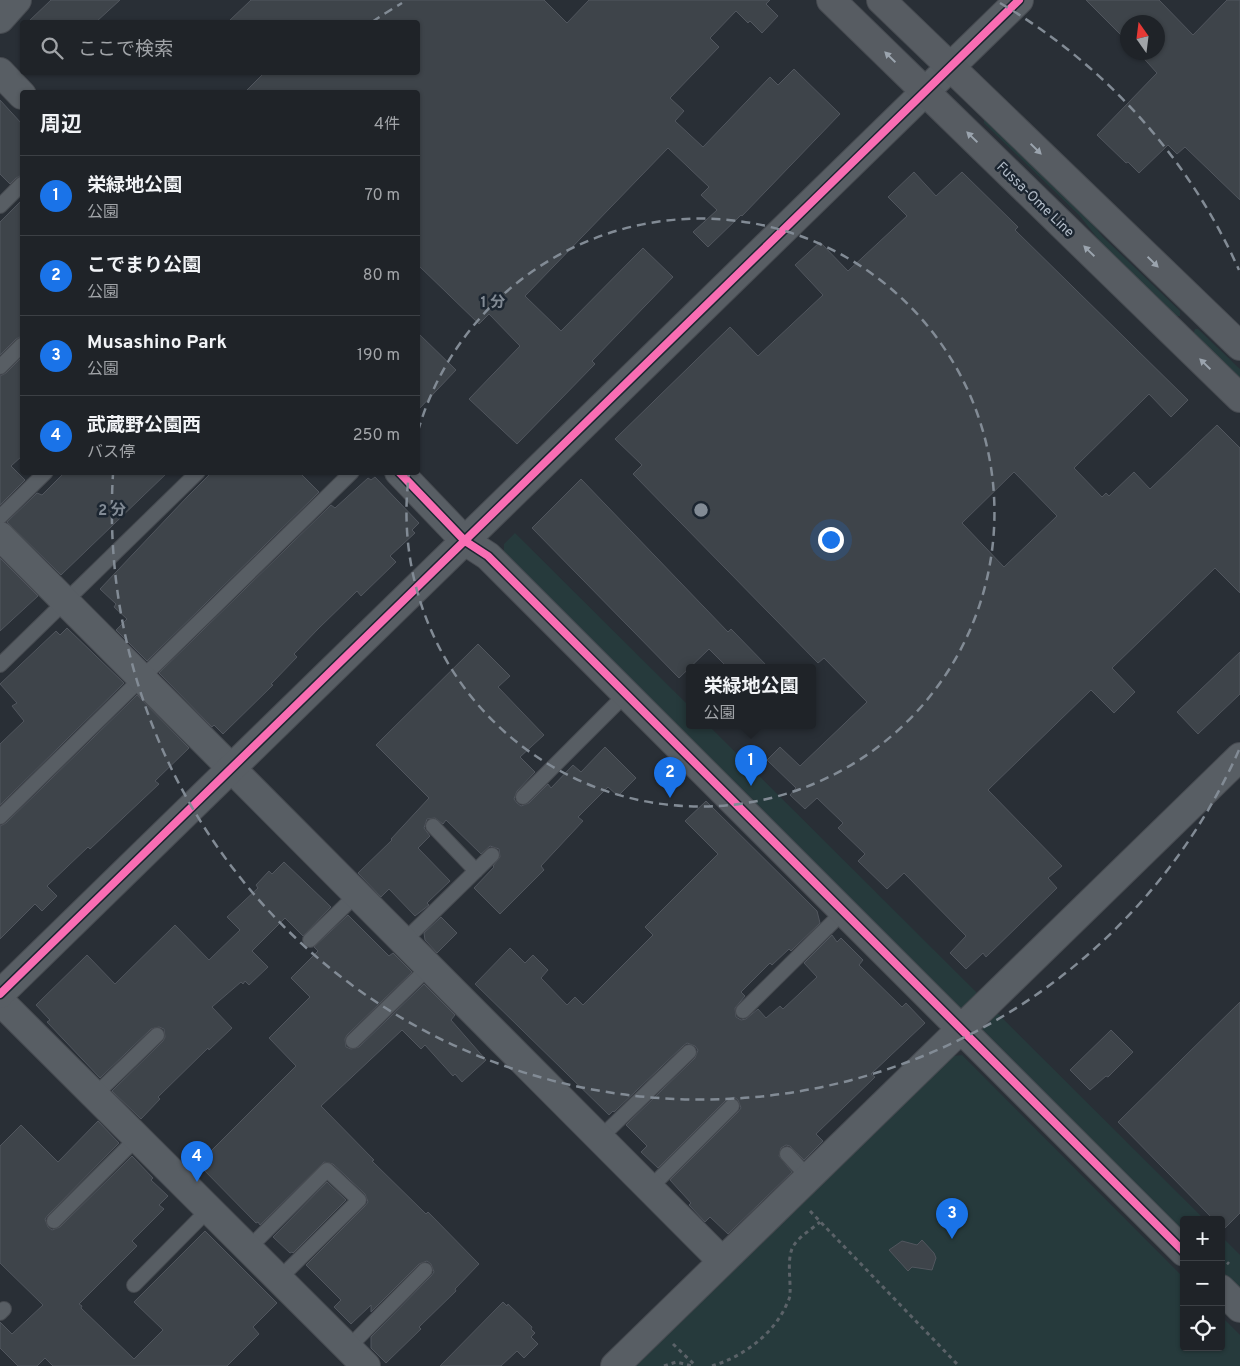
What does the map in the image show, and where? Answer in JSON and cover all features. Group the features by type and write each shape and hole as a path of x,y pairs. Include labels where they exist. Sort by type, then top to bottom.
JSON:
{"main road":[{"name":"Fussa-Ome Line","path":"831,0 1240,398"},
{"path":"882,0 1240,346"},
{"path":"1174,335 1201,308"}],"street":[{"path":"0,19 17,0"},
{"path":"0,994 1018,0"},
{"path":"0,72 20,93"},
{"path":"402,475 465,541 488,556 1180,1248"},
{"path":"0,536 722,1261"},
{"path":"615,1366 1240,757"},
{"path":"0,1001 357,1357"},
{"path":"1225,1293 1240,1308"}],"lane":[{"path":"0,206 20,186"},
{"path":"0,367 20,347"},
{"path":"0,518 43,475"},
{"path":"0,665 195,475"},
{"path":"0,817 349,475"},
{"path":"523,797 626,694"},
{"path":"432,826 476,871"},
{"path":"404,942 492,856"},
{"path":"310,940 356,894"},
{"path":"743,1011 844,912"},
{"path":"353,1041 429,967"},
{"path":"95,1096 157,1034"},
{"path":"600,1138 689,1052"},
{"path":"650,1188 732,1106"},
{"path":"54,1220 137,1138"},
{"path":"787,1154 800,1185"},
{"path":"248,1249 327,1170 360,1200 279,1279"},
{"path":"134,1285 209,1209"},
{"path":"357,1357 425,1270"}],"path":[{"path":"800,1185 820,1222 959,1366"},
{"path":"712,1366 720,1364 753,1345 766,1335 776,1322 790,1297 790,1259 794,1245 820,1222"},
{"path":"668,1340 694,1366"},
{"path":"664,1366 676,1362 694,1366"}],"green space":[{"path":"984,119 1083,212 1103,237 1180,311 1180,316 1175,316 1107,250 1079,215 984,123"},
{"path":"1195,329 1198,329 1240,369 1240,379 1193,334"},
{"path":"515,533 686,703 686,729 712,729 1201,1216 1180,1216 1180,1233 504,559 504,544"},
{"path":"962,1055 1180,1274 1180,1351 1225,1351 1225,1320 1240,1335 1240,1366 628,1366 944,1057"},
{"path":"1225,1240 1240,1255 1240,1294 1225,1279"}],"building":[{"path":"51,0 120,0 98,20 30,20"},
{"path":"251,0 544,0 567,23 589,0 770,0 766,4 778,16 762,33 736,11 710,38 719,47 670,98 684,111 675,121 703,147 770,77 778,85 794,69 840,114 742,216 708,247 693,232 717,210 701,195 709,187 668,148 525,296 561,331 643,248 673,277 592,361 595,364 517,444 469,399 520,346 489,314 479,324 420,267 420,90 247,90 262,75 420,75 420,20 230,20"},
{"path":"1086,0 1159,0 1193,35 1227,0 1240,0 1240,200 1185,147 1177,154 1168,145 1139,173 1097,135 1157,73 1145,60 1165,60 1165,15 1120,15 1120,34"},
{"path":"0,100 20,122 20,176 10,184 0,174"},
{"path":"914,172 936,196 962,172 1018,227 1015,230 1188,400 1171,417 1149,394 1074,468 1102,497 1106,493 1109,496 1134,472 1150,489 1217,425 1240,448 1240,593 1215,568 1112,668 1135,692 1114,713 1091,690 988,790 1062,866 1048,878 1057,888 986,957 983,953 966,969 950,953 966,936 904,873 887,889 858,861 865,854 838,828 843,823 817,798 805,809 790,795 796,788 767,760 780,747 800,766 867,702 824,658 818,663 633,474 642,465 615,439 730,327 758,356 823,295 795,265 820,242 848,271 907,216 888,197","holes":["1014,472 1057,516 1004,567 962,523"]},
{"path":"20,202 20,337 0,355 0,222"},
{"path":"420,335 456,370 420,408"},
{"path":"20,359 20,458 11,466 25,480 0,505 0,376 6,373"},
{"path":"62,475 165,475 61,575 7,522 37,493 42,495"},
{"path":"209,475 302,475 319,492 147,661 116,630 127,619 114,607 116,604 100,589"},
{"path":"375,477 419,523 412,530 415,533 390,556 396,562 361,596 357,591 318,629 294,654 297,657 271,684 273,685 223,734 214,725 212,727 159,673 331,505 335,508 368,478 371,480"},
{"path":"581,479 728,632 731,629 765,664 724,664 709,649 693,664 686,664 686,671 679,678 532,528"},
{"path":"0,558 38,596 0,631"},
{"path":"67,628 124,683 0,805 0,744 24,721 12,706 17,703 0,684 56,631 60,635"},
{"path":"478,644 510,676 498,687 544,735 520,757 535,772 517,791 514,799 517,803 521,806 529,803 548,784 551,788 573,765 581,772 605,747 636,778 618,796 608,787 578,817 583,821 541,866 544,870 500,914 474,888 494,867 500,857 499,849 490,846 481,854 446,820 443,824 435,818 427,819 424,828 430,836 418,848 450,881 427,903 429,905 415,916 389,889 381,897 358,873 392,840 429,798 376,745"},
{"path":"1240,652 1240,694 1198,734 1177,712"},
{"path":"137,695 189,748 155,781 159,784 90,849 88,847 47,886 57,896 42,911 35,904 0,939 0,826 6,823"},
{"path":"706,801 817,911 820,923 791,951 789,949 772,965 770,963 741,992 745,996 735,1008 736,1017 741,1020 746,1019 758,1009 766,1018 780,1006 783,1009 817,977 804,963 832,935 837,942 841,938 863,960 859,965 902,1007 906,1003 925,1023 871,1074 875,1077 816,1134 823,1141 804,1160 790,1146 786,1145 781,1148 779,1156 792,1172 728,1234 710,1217 705,1222 670,1180 738,1112 741,1108 738,1100 734,1097 726,1100 658,1168 641,1152 647,1146 626,1125 695,1058 698,1050 695,1046 687,1043 683,1046 609,1115 475,984 510,948 525,963 533,955 548,970 541,978 567,1005 575,997 583,1005 653,935 645,927 718,854 685,821"},
{"path":"284,862 331,907 303,936 285,918 252,951 268,967 249,985 245,981 243,984 241,982 212,1007 232,1028 209,1050 208,1048 158,1097 160,1099 141,1119 112,1091 163,1041 165,1037 164,1029 159,1027 151,1029 100,1078 47,1022 50,1020 36,1005 87,955 115,984 175,925 209,960 240,930 227,917 258,888 256,885 269,871 272,874"},
{"path":"348,915 389,956 393,953 412,972 347,1035 345,1039 346,1047 351,1049 359,1047 424,984 455,1015 451,1020 486,1060 462,1082 455,1074 453,1076 425,1045 421,1049 402,1030 321,1106 374,1160 372,1161 426,1214 428,1212 479,1264 455,1289 456,1291 419,1327 421,1329 386,1363 371,1348 371,1337 431,1276 434,1272 431,1264 427,1261 419,1264 371,1312 371,1305 351,1324 334,1307 341,1300 306,1265 365,1206 368,1202 365,1194 333,1164 324,1162 260,1225 198,1164 296,1066 269,1038 310,997 291,978 318,951 314,947"},
{"path":"441,917 457,933 437,953 425,940 424,933"},
{"path":"1240,1002 1240,1213 1225,1228 1225,1216 1210,1216 1118,1122"},
{"path":"1111,1030 1133,1052 1108,1077 1106,1076 1090,1090 1070,1070"},
{"path":"98,1121 119,1143 48,1215 45,1219 48,1227 52,1230 60,1227 132,1156 153,1178 151,1180 168,1196 159,1205 164,1209 132,1241 137,1246 79,1304 82,1306 81,1308 134,1359 163,1330 134,1302 205,1231 277,1303 253,1327 259,1334 227,1366 53,1366 45,1358 37,1366 18,1366 0,1348 0,1322 12,1334 43,1305 0,1263 0,1146 21,1125 58,1162"},
{"path":"327,1182 346,1200 293,1253 290,1253 273,1237"},
{"path":"922,1240 936,1258 932,1270 912,1267 908,1271 889,1250 902,1241 917,1245"},
{"path":"503,1302 507,1306 508,1304 532,1327 531,1329 535,1333 531,1337 538,1344 524,1358 517,1351 501,1366 440,1366"}],"cycle path":[{"path":"0,994 1019,0"},
{"path":"402,475 465,541 488,556 1180,1248"}],"place":[{"name":"栄緑地公園","path":"751,786"},
{"name":"こでまり公園","path":"670,798"},
{"name":"武蔵野公園西","path":"197,1182"},
{"name":"Musashino Park","path":"952,1239"}]}
